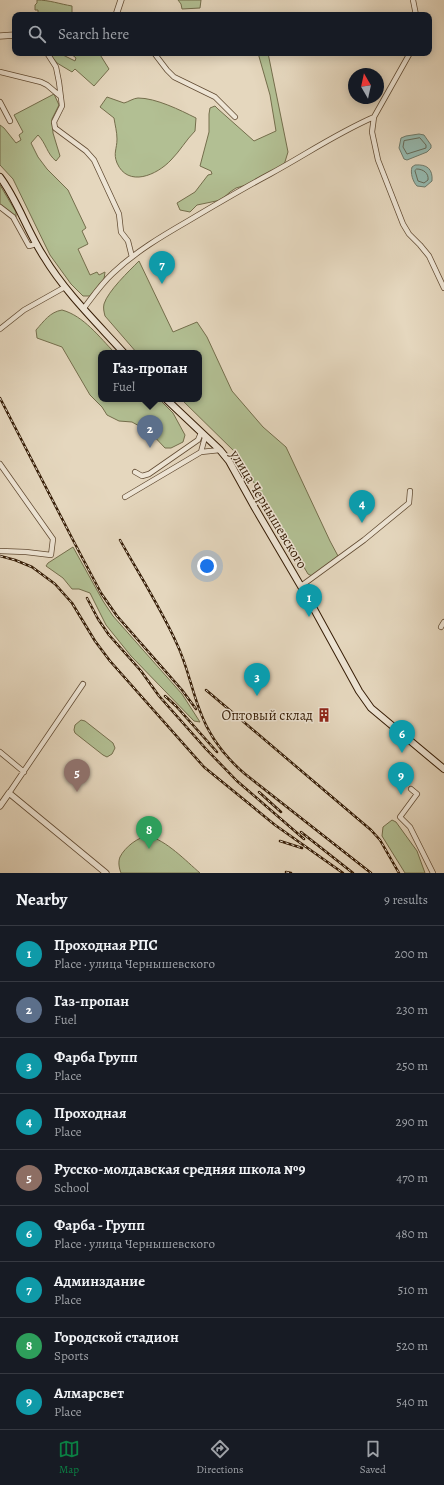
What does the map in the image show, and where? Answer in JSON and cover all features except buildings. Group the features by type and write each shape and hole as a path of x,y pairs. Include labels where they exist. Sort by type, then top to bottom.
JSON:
{"main road":[{"path":"0,177 8,189 36,244 52,270 65,287 121,350"},
{"name":"улица Чернышевского","path":"169,402 220,450 229,461 359,691 371,708 444,769"}],"street":[{"path":"117,12 121,0"},
{"path":"413,0 415,12"},
{"path":"0,36 12,35"},
{"path":"48,56 56,67 62,106 54,122 55,128 86,151 94,160 118,214 121,232 130,244 132,257"},
{"path":"156,56 174,77 215,97 235,117"},
{"path":"408,56 374,117 372,132 377,154 403,224 409,234 420,244 429,256 444,288"},
{"path":"0,72 41,82 60,96"},
{"path":"0,102 10,122"},
{"path":"84,308 113,273 132,257 161,237 214,204 352,127 374,117"},
{"path":"0,207 13,217 29,246 36,244"},
{"path":"0,329 24,310 65,287"},
{"path":"201,452 203,435"},
{"path":"135,472 142,476 149,474 203,435"},
{"path":"125,497 201,452 220,450"},
{"path":"0,464 53,539 51,555 0,551"},
{"path":"301,586 364,540 409,503 410,491"},
{"path":"440,627 444,622"},
{"path":"0,806 83,684"},
{"path":"0,752 24,772"},
{"path":"411,789 417,794 400,817 410,827 432,873"},
{"path":"9,793 106,873"}],"green space":[{"path":"37,0 50,1 72,6 72,12 38,12 38,10 35,10 35,5"},
{"path":"178,0 201,0 200,8 182,9"},
{"path":"51,56 65,56 75,61 76,58 74,56 101,56 109,69 94,86 75,69 72,72 57,63"},
{"path":"259,56 269,56 288,152 284,165 253,183 236,188 221,200 197,205 190,212 180,210 177,203 195,192 208,175 212,174 211,171 200,166 209,132 210,108 215,106 254,141 276,131 270,95"},
{"path":"54,94 59,105 52,119 53,133 60,156 56,161 48,152 43,141 38,135 31,143 38,157 47,169 68,190 86,228 82,231 88,244 78,249 90,275 97,272 99,275 105,272 104,279 90,296 83,296 71,284 50,255 13,179 0,165 0,125 16,143 21,140 19,135 23,132 14,115"},
{"path":"107,97 124,103 138,98 152,100 168,105 196,118 195,131 174,157 158,170 143,176 135,177 128,175 122,171 116,160 115,154 117,136 114,118 100,107"},
{"path":"0,185 16,212 16,217 13,217 0,207"},
{"path":"139,261 173,332 197,322 207,337 232,391 263,427 286,447 338,556 312,576 308,574 237,454 184,402 202,402 202,350 134,350 105,316 104,312 104,304 106,299 119,281"},
{"path":"62,310 70,313 84,322 112,350 98,350 98,402 162,402 173,413 185,435 183,442 171,448 165,448 150,432 132,422 119,421 107,415 102,407 90,395 62,347 37,338 36,330 48,317"},
{"path":"73,547 113,616 182,694 200,722 194,721 131,656 106,625 90,593 79,589 72,589 63,578 46,566 48,563"},
{"path":"81,720 85,721 113,743 115,748 112,754 107,757 103,755 75,733 75,725"},
{"path":"392,820 396,822 417,851 425,873 405,873 382,836 383,827"},
{"path":"148,836 155,838 169,846 200,873 121,873 119,861 122,853 136,840"}],"water":[{"path":"419,134 424,135 431,145 431,148 427,152 407,160 404,159 399,148 401,138"},
{"path":"415,165 426,166 430,170 432,181 425,187 417,186 413,180 411,169"}],"railway":[{"path":"0,398 101,593 117,616 182,690 196,709"},
{"path":"120,540 156,603 180,650 204,720 218,746 245,774 371,873"},
{"path":"0,556 32,567 55,584 72,603 95,641 110,661 204,767 275,825 343,873"},
{"path":"87,598 98,619 109,635 141,671 159,696 206,749 237,781 304,839"},
{"path":"206,690 371,830 380,840 399,873"},
{"path":"165,696 176,706 217,752"},
{"path":"259,792 281,812"},
{"path":"301,832 353,873"},
{"path":"280,841 302,848"},
{"path":"286,872 291,873"}],"place":[{"name":"Админздание","path":"162,284"},
{"name":"Газ-пропан","path":"150,448"},
{"name":"Проходная","path":"362,523"},
{"name":"Проходная РПС","path":"309,617"},
{"name":"Фарба Групп","path":"257,696"},
{"name":"Оптовый склад","path":"324,715"},
{"name":"Фарба - Групп","path":"402,753"},
{"name":"Русско-молдавская средняя школа №9","path":"77,792"},
{"name":"Алмарсвет","path":"401,795"},
{"name":"Городской стадион","path":"149,849"}]}
